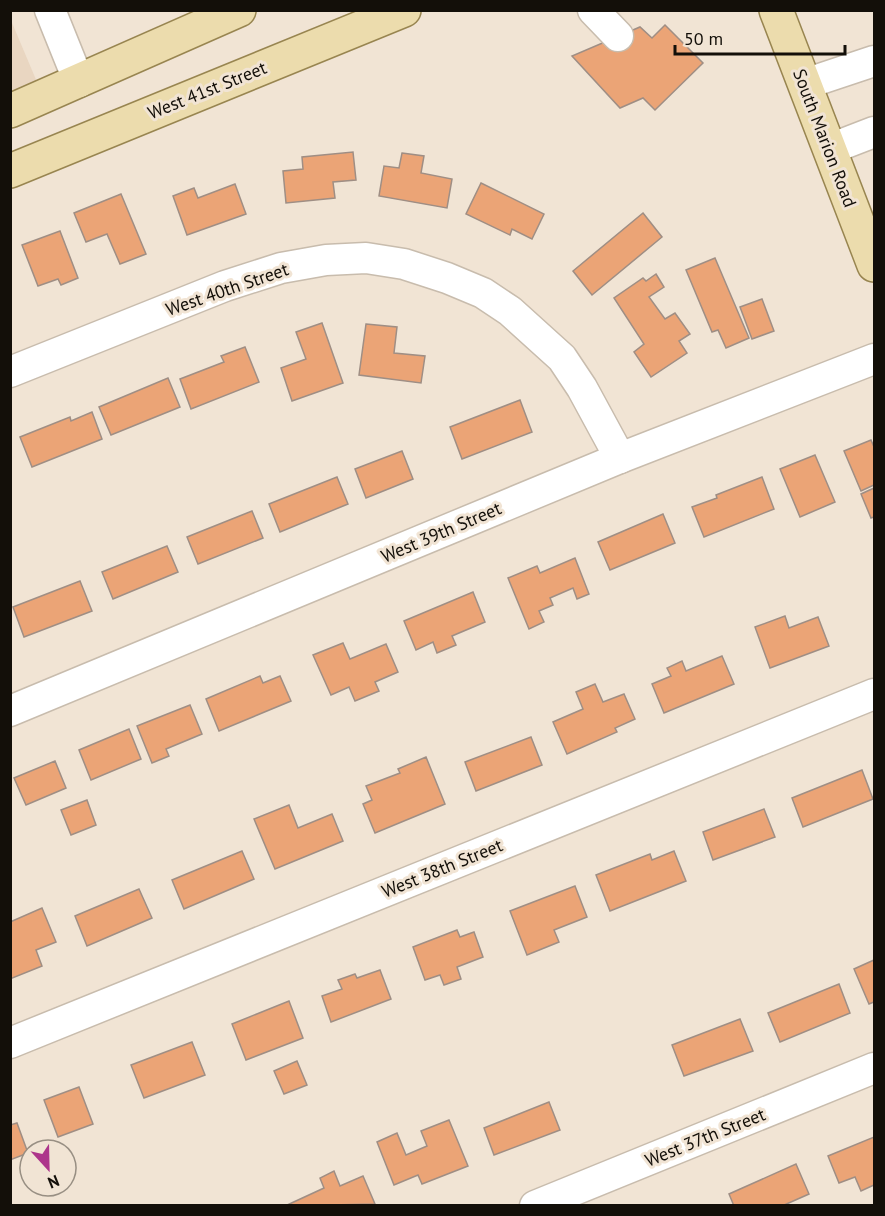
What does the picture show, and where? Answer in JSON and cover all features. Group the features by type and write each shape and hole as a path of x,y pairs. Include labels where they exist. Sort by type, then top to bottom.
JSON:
{"main road":[{"path":"11,110 239,10"},
{"name":"West 41st Street","path":"10,171 362,20 404,10"},
{"name":"South Marion Road","path":"776,10 874,265"}],"street":[{"path":"50,10 79,82"},
{"path":"593,10 618,36"},
{"path":"805,84 874,61"},
{"path":"830,149 874,132"},
{"name":"West 40th Street","path":"10,372 225,286 270,271 326,260 366,258 404,264 447,278 483,293 510,311 562,358 582,388 620,458"},
{"name":"West 39th Street","path":"10,711 620,458 874,359"},
{"name":"West 38th Street","path":"10,1043 874,694"},
{"name":"West 37th Street","path":"535,1206 874,1068"}],"shaded area":[{"path":"10,18 37,82 10,93"}],"building":[{"path":"665,25 703,63 655,110 643,98 620,108 572,56 640,27 652,38"},
{"path":"353,152 356,180 333,182 335,198 286,203 283,171 303,169 302,157"},
{"path":"402,153 424,156 421,173 452,179 447,208 379,196 384,166 399,168"},
{"path":"481,183 544,214 532,239 512,229 510,235 466,214"},
{"path":"235,184 246,214 187,235 173,196 194,188 198,198"},
{"path":"121,194 146,254 120,264 107,234 86,242 74,213"},
{"path":"643,213 662,237 592,295 573,271"},
{"path":"60,231 78,278 61,285 58,279 38,286 22,245"},
{"path":"715,258 749,338 726,348 718,330 712,332 686,270"},
{"path":"656,274 664,287 649,297 665,319 675,313 690,334 679,341 687,353 651,377 634,352 644,344 614,298 643,278 646,281"},
{"path":"762,299 774,331 752,339 740,307"},
{"path":"322,323 343,383 292,401 281,368 306,359 296,332"},
{"path":"366,324 397,327 394,353 425,356 421,383 359,375"},
{"path":"245,347 259,382 191,409 180,379 224,362 221,356"},
{"path":"168,378 180,407 111,435 99,407"},
{"path":"520,400 532,432 462,459 450,427"},
{"path":"92,412 102,439 32,467 20,437 70,417 71,421"},
{"path":"871,440 874,447 874,485 861,491 844,451"},
{"path":"402,451 413,479 366,498 355,469"},
{"path":"815,455 835,502 800,517 780,469"},
{"path":"337,477 348,504 280,532 269,504"},
{"path":"762,477 774,509 704,537 692,507"},
{"path":"874,488 874,517 871,518 861,494"},
{"path":"252,511 263,538 198,564 187,537"},
{"path":"663,514 675,543 610,570 598,542"},
{"path":"167,546 178,572 113,599 102,572"},
{"path":"575,558 589,594 577,599 573,588 550,598 553,605 539,611 544,622 529,629 508,578 537,566 540,573"},
{"path":"80,581 92,611 24,637 13,607"},
{"path":"473,592 485,622 452,636 456,645 437,653 433,642 416,650 404,621"},
{"path":"785,616 789,628 818,617 829,646 770,668 755,627"},
{"path":"343,643 350,659 386,644 398,672 375,682 379,691 355,701 349,687 331,695 313,655"},
{"path":"722,656 734,684 664,713 652,684 671,676 667,668 682,661 686,671"},
{"path":"260,676 263,683 280,676 291,701 219,731 206,699"},
{"path":"595,684 603,702 624,694 635,719 615,728 617,732 567,754 553,722 583,709 576,692"},
{"path":"190,705 202,734 166,749 169,756 152,763 137,726"},
{"path":"129,729 141,759 91,780 79,750"},
{"path":"531,737 542,765 476,791 465,762"},
{"path":"426,757 445,804 375,833 363,804 372,800 366,786 400,773 398,769"},
{"path":"55,761 66,788 26,805 14,778"},
{"path":"862,770 873,799 803,827 792,798"},
{"path":"87,800 96,825 71,835 61,810"},
{"path":"289,805 298,828 332,814 343,841 275,869 254,819"},
{"path":"764,809 775,837 713,860 703,832"},
{"path":"242,851 254,879 184,909 172,880"},
{"path":"674,851 686,881 610,911 596,875 650,854 652,860"},
{"path":"575,886 587,917 554,930 559,942 527,955 510,911"},
{"path":"139,889 152,918 87,946 75,916"},
{"path":"42,908 56,942 36,950 42,966 10,979 10,922"},
{"path":"457,930 460,937 474,932 483,957 457,967 461,979 444,985 440,975 425,980 413,947"},
{"path":"874,960 874,1002 869,1004 854,969"},
{"path":"380,970 391,999 331,1022 322,996 342,989 338,980 355,974 357,978"},
{"path":"839,984 850,1013 780,1042 768,1013"},
{"path":"289,1001 303,1038 246,1060 232,1024"},
{"path":"740,1019 753,1051 684,1076 672,1045"},
{"path":"192,1042 205,1075 144,1098 131,1065"},
{"path":"297,1061 307,1085 284,1094 274,1071"},
{"path":"79,1087 93,1124 58,1137 44,1100"},
{"path":"549,1102 560,1130 494,1155 484,1128"},
{"path":"449,1120 468,1166 422,1184 418,1175 394,1185 377,1142 397,1133 406,1155 427,1146 421,1131"},
{"path":"17,1123 22,1138 18,1138 18,1157 10,1160 10,1125"},
{"path":"874,1137 874,1185 861,1191 855,1177 839,1183 828,1156"},
{"path":"796,1164 809,1194 782,1206 734,1206 729,1194"},
{"path":"334,1171 340,1186 363,1176 375,1204 285,1206 324,1188 320,1178"}]}
